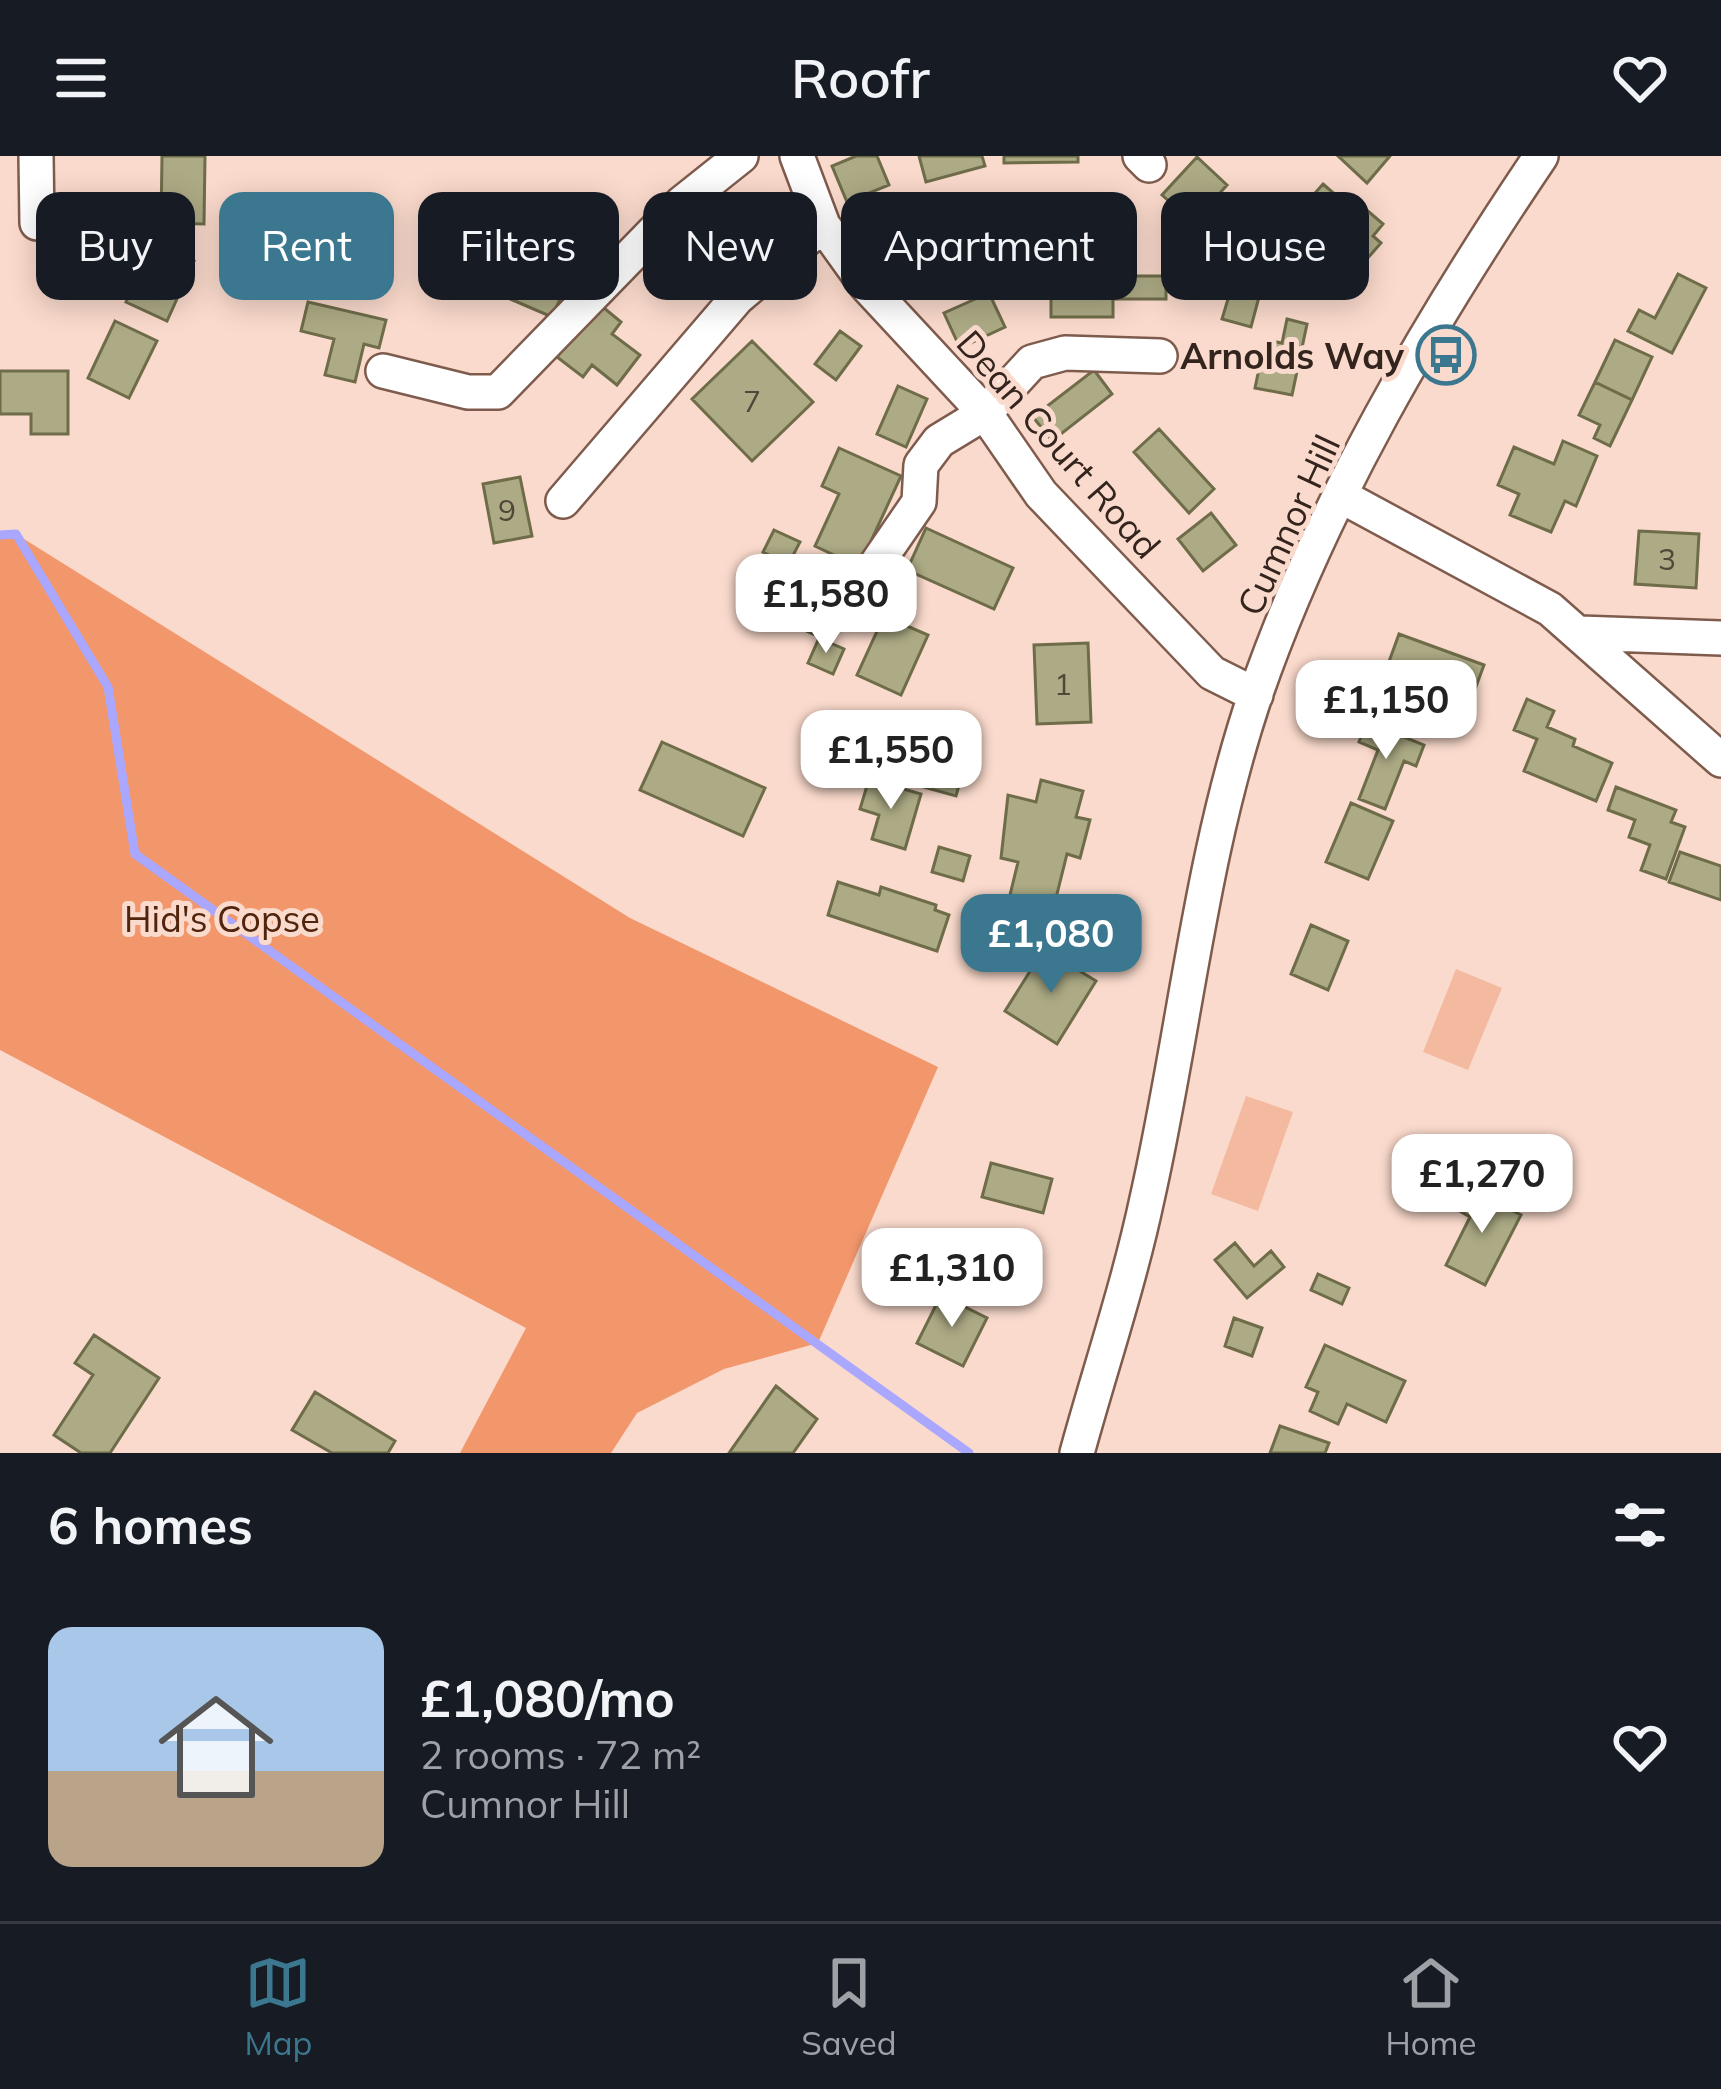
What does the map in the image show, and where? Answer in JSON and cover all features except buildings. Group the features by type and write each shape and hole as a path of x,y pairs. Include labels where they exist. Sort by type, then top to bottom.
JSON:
{"street":[{"path":"36,156 37,192"},
{"path":"383,371 468,392 498,392 682,203 741,156"},
{"name":"Dean Court Road","path":"797,156 823,225 866,285 985,413 1041,494 1212,673 1256,695"},
{"name":"Cumnor Hill","path":"1077,1453 1147,1202 1219,825 1256,695 1341,496 1418,356 1541,156"},
{"path":"563,501 737,298 823,225"},
{"path":"860,588 919,502 921,465 939,442 985,413 1032,362 1065,353 1160,356"},
{"path":"1341,496 1550,609 1721,760"},
{"path":"1580,633 1721,638"}],"shaded area":[{"path":"1456,969 1502,988 1468,1070 1423,1052"},
{"path":"1246,1096 1293,1112 1258,1211 1211,1194"}],"green space":[{"name":"Hid's Copse","path":"16,534 630,918 938,1067 818,1343 724,1369 637,1413 611,1453 460,1453 526,1328 0,1050 0,535"}],"waterway":[{"path":"0,535 16,534 108,687 135,854 969,1453"}],"place":[{"name":"Arnolds Way","path":"1446,355"}]}
